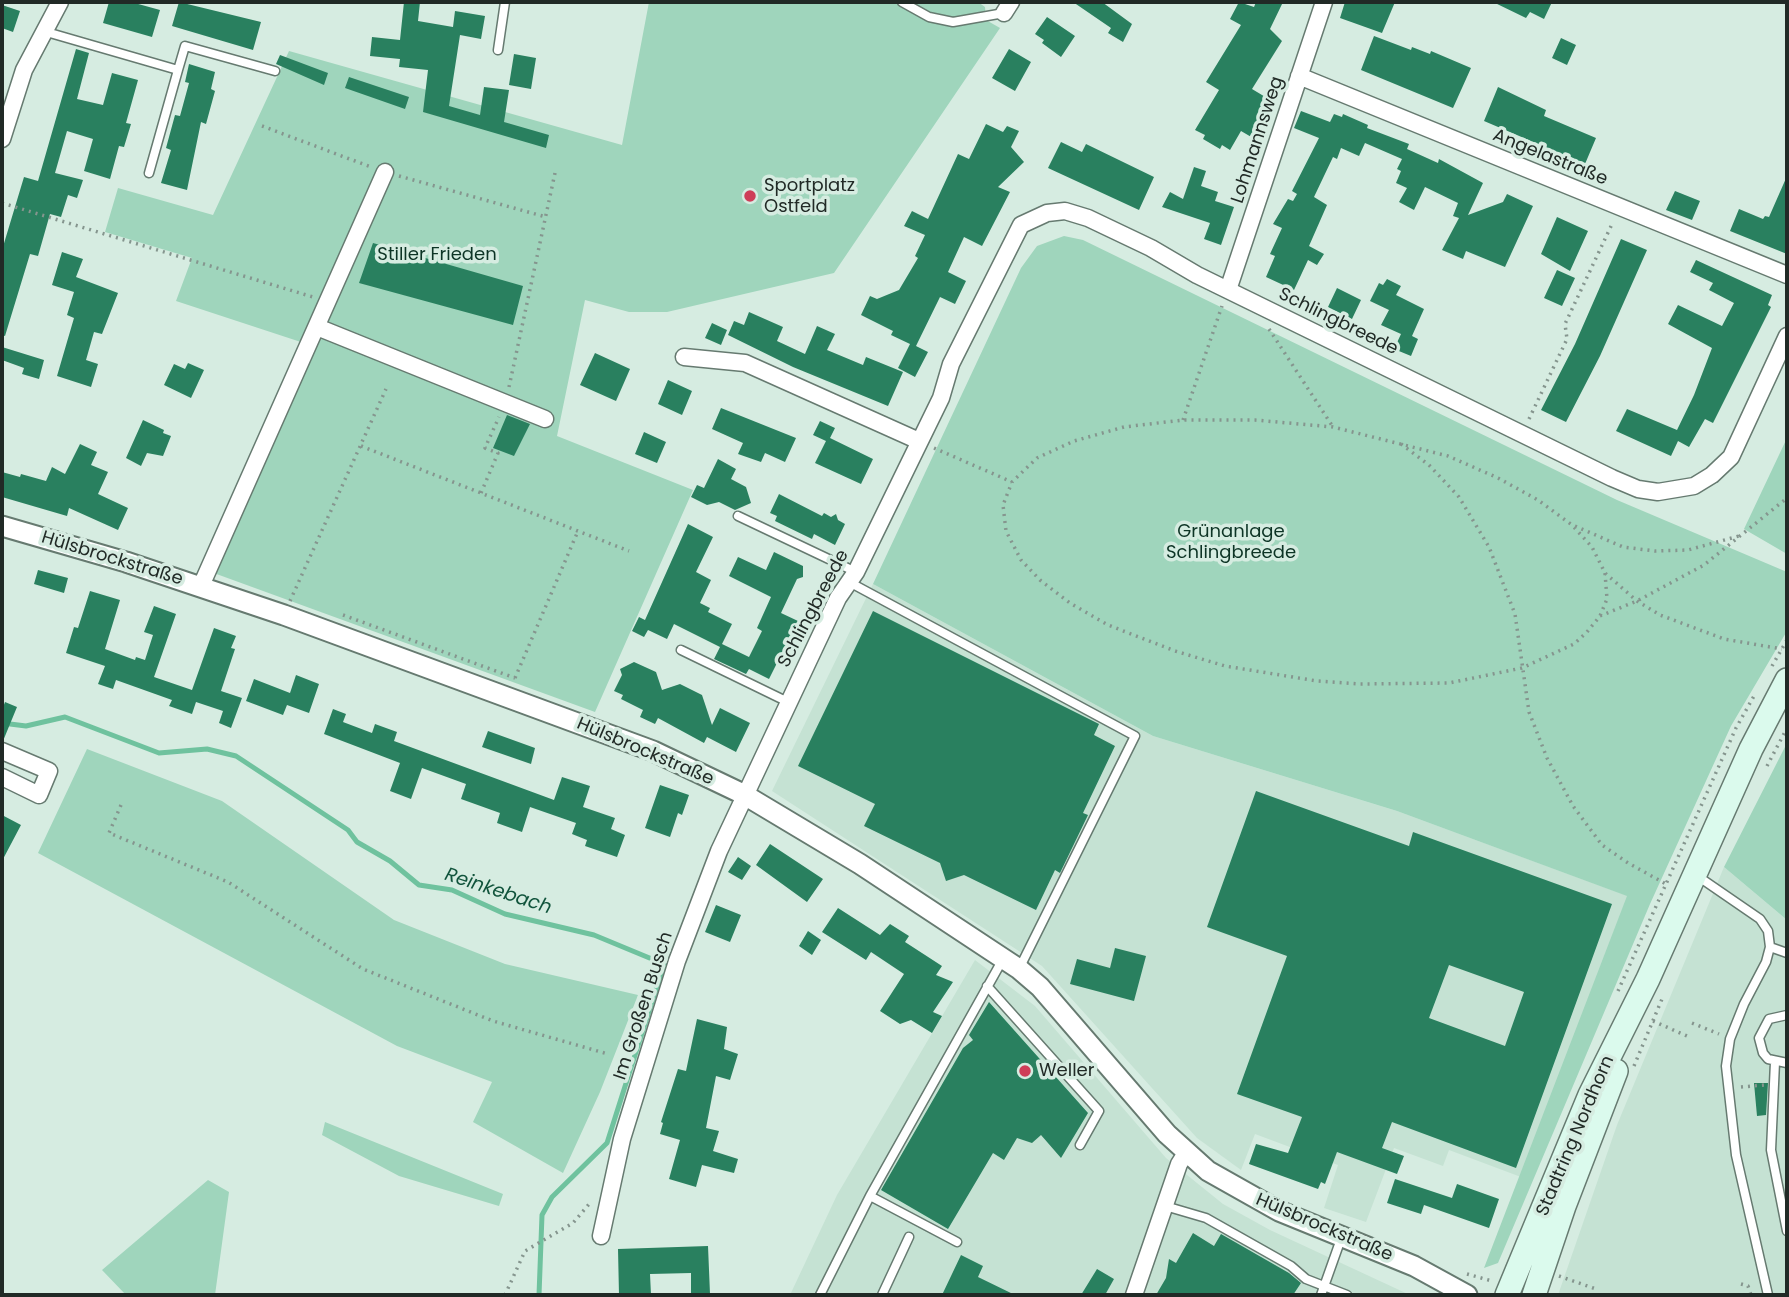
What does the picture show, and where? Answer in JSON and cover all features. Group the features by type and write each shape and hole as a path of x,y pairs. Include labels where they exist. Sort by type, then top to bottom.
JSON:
{"main road":[{"name":"Stadtring Nordhorn","path":"1507,1295 1590,1095 1648,979 1693,873 1751,749 1787,680"},
{"name":"Stadtring Nordhorn","path":"1544,1290 1648,979"}],"street":[{"path":"2,139 24,70 60,2"},
{"name":"Lohmannsweg","path":"1228,290 1324,2"},
{"name":"Angelastraße","path":"1299,76 1787,275"},
{"path":"201,586 386,172"},
{"name":"Schlingbreede","path":"743,794 941,398 951,364 1010,242 1021,225 1038,216 1065,211 1088,218 1260,306 1638,489 1674,491 1694,486 1712,475 1731,457 1787,336"},
{"path":"317,327 545,419"},
{"path":"684,357 745,363 919,441"},
{"name":"Hülsbrockstraße","path":"2,526 201,586 653,751 743,794 860,864 1011,964 1040,988 1186,1153 1256,1200 1414,1266 1467,1295"},
{"path":"2,776 39,795 49,771 3,754"},
{"name":"Im Großen Busch","path":"601,1236 611,1178 677,961 743,794"},
{"path":"1134,1295 1179,1164 1186,1153"}],"lane":[{"path":"498,50 505,2"},
{"path":"902,2 929,18 953,22 1007,7"},
{"path":"43,31 178,71"},
{"path":"149,173 185,46 275,71"},
{"path":"738,516 1135,736 1011,964 987,986 870,1196 820,1295"},
{"path":"681,650 788,702"},
{"path":"1693,873 1760,919 1768,931 1770,947 1730,1039 1726,1066 1736,1155 1768,1295"},
{"path":"1770,947 1787,953"},
{"path":"987,986 1099,1111 1080,1145"},
{"path":"1787,1015 1769,1019 1760,1031 1763,1053 1775,1062 1787,1063"},
{"path":"1775,1062 1771,1150 1787,1231"},
{"path":"870,1196 957,1242"},
{"path":"1165,1206 1206,1218 1322,1291 1347,1295"},
{"path":"1322,1291 1342,1236"},
{"path":"882,1295 909,1237"}],"path":[{"path":"262,126 386,172 546,217"},
{"path":"481,493 498,453 485,448 505,403 555,173"},
{"path":"2,203 328,302"},
{"path":"1523,433 1567,339 1565,324 1620,207"},
{"path":"1183,419 1228,290"},
{"path":"1260,306 1259,314 1333,427"},
{"path":"288,606 386,389"},
{"path":"1183,419 1255,420 1333,427 1448,456 1498,478 1538,500 1572,525 1592,547 1605,573 1607,599 1600,616 1574,644 1522,668 1449,683 1359,684 1275,676 1175,651 1108,625 1070,603 1040,580 1021,560 1006,531 1003,505 1012,482 1037,458 1074,442 1124,427 1183,419"},
{"path":"919,441 1012,482"},
{"path":"1399,442 1429,465 1459,497 1489,547 1515,614 1529,712 1547,758 1573,806 1602,845 1666,884"},
{"path":"361,446 629,551"},
{"path":"1600,616 1637,601 1704,565 1787,498"},
{"path":"1572,525 1623,547 1655,551 1688,550 1741,536"},
{"path":"512,687 578,531"},
{"path":"1605,573 1637,601 1660,615 1724,639 1782,649"},
{"path":"332,611 515,678"},
{"path":"1763,773 1787,728"},
{"path":"121,804 109,833 228,882 363,969 493,1021 608,1054"},
{"path":"1631,1072 1663,997"},
{"path":"1653,1021 1687,1036"},
{"path":"1692,1023 1730,1039"},
{"path":"1728,1088 1776,1084"},
{"path":"505,1295 525,1251 549,1240 573,1223 611,1178"},
{"path":"1544,1290 1557,1275 1561,1264"},
{"path":"1557,1275 1596,1289"},
{"path":"1741,1284 1748,1286 1751,1295"}],"shaded area":[{"path":"873,584 1153,736 1397,811 1628,896 1521,1177 1449,1150 1443,1166 1394,1148 1366,1222 1324,1208 1338,1165 1255,1134 1241,1170 1197,1138 1042,966 772,791"},
{"path":"1724,867 1787,920 1787,1295 1558,1295 1617,1125"},
{"path":"975,960 1035,1006 1166,1158 1223,1204 1270,1230 1410,1295 790,1295 837,1195"}],"green space":[{"name":"Stiller Frieden","path":"649,2 978,2 985,7 986,20 1000,28 834,273 667,312 629,312 585,300 557,436 693,490 595,712 211,572 313,346 176,301 192,258 105,232 118,188 213,215 289,51 622,145"},
{"name":"Grünanlage Schlingbreede","path":"1064,236 1083,240 1617,500 1787,572 1787,631 1731,726 1650,904 1498,1263 1484,1268 1627,896 1397,811 1153,736 873,584 1021,268 1037,246"},
{"path":"1787,438 1787,554 1744,529"},
{"path":"1787,743 1787,920 1724,867"},
{"path":"87,749 222,801 394,920 505,964 638,995 600,1092 563,1173 473,1122 492,1082 397,1046 38,853"},
{"path":"325,1122 503,1194 499,1206 399,1176 322,1135"},
{"path":"208,1180 229,1192 215,1295 126,1295 102,1270"}],"building":[{"path":"109,2 131,2 160,10 152,37 103,23"},
{"path":"179,2 261,22 253,50 172,26"},
{"path":"404,2 420,2 418,21 453,27 455,11 485,16 481,39 460,35 449,106 480,115 484,87 509,90 504,122 549,135 546,148 423,112 428,70 399,67 400,59 370,56 372,37 400,40"},
{"path":"1073,2 1102,2 1132,24 1123,42 1108,33 1111,28"},
{"path":"1239,2 1254,7 1256,2 1283,2 1270,29 1282,41 1252,89 1267,98 1260,110 1267,114 1253,138 1241,131 1230,150 1222,145 1220,149 1203,139 1205,135 1195,130 1219,90 1206,82 1241,25 1230,19"},
{"path":"1345,2 1395,2 1382,33 1340,18"},
{"path":"1493,2 1552,2 1544,19 1530,12 1526,18"},
{"path":"2,5 20,11 13,32 2,28"},
{"path":"1047,17 1075,36 1061,57 1042,43 1044,40 1035,34"},
{"path":"1374,36 1411,50 1412,47 1430,54 1431,51 1471,68 1453,108 1361,70"},
{"path":"1561,38 1576,45 1567,65 1552,58"},
{"path":"76,49 89,53 77,99 103,105 112,73 138,80 126,123 131,124 124,147 119,146 110,179 84,171 93,139 67,131 55,173 83,180 77,198 68,195 61,217 50,214 38,256 30,254 5,336 2,335 2,250 24,177 38,181"},
{"path":"1009,49 1031,62 1015,91 992,78"},
{"path":"514,54 536,58 531,89 509,85"},
{"path":"280,55 328,73 324,85 276,64"},
{"path":"189,64 215,72 211,89 215,91 206,124 201,122 187,190 161,183 171,150 166,148 175,115 180,116 189,83 185,82"},
{"path":"349,77 409,97 405,109 345,88"},
{"path":"1498,87 1546,110 1544,116 1596,138 1585,164 1484,121"},
{"path":"1301,111 1330,122 1334,114 1342,117 1343,114 1368,125 1367,128 1409,144 1407,149 1438,163 1439,159 1483,183 1468,215 1503,202 1507,194 1533,206 1505,267 1466,251 1463,259 1442,250 1459,218 1453,216 1458,203 1425,187 1414,210 1399,202 1407,188 1396,183 1401,171 1397,169 1402,159 1365,143 1359,156 1341,148 1337,159 1333,157 1314,197 1327,205 1309,246 1324,254 1317,265 1308,260 1294,290 1266,277 1275,256 1270,254 1282,228 1273,224 1288,199 1293,201 1297,194 1292,191 1319,138 1294,128"},
{"path":"986,124 1003,132 1007,126 1019,131 1011,147 1024,162 998,187 1010,192 982,246 964,237 948,272 966,281 955,304 940,297 916,346 928,352 915,377 898,368 910,344 891,335 893,331 861,315 870,296 877,299 899,290 918,258 915,256 925,235 904,226 912,211 928,219 958,154 969,159"},
{"path":"1061,142 1082,152 1086,144 1154,177 1139,210 1048,168"},
{"path":"1194,167 1206,171 1201,186 1218,192 1215,201 1234,207 1221,245 1204,239 1210,223 1162,207 1170,192 1183,199"},
{"path":"1787,176 1787,254 1730,231 1739,209 1763,219 1765,216 1769,217"},
{"path":"1675,191 1700,201 1692,220 1666,210"},
{"path":"1557,217 1588,231 1570,271 1541,254"},
{"path":"1621,239 1647,250 1600,356 1566,422 1541,410 1575,344"},
{"path":"373,243 523,286 513,325 359,283"},
{"path":"62,252 83,259 76,277 118,293 102,334 94,332 86,360 98,364 91,387 57,376 74,318 67,315 74,292 52,285"},
{"path":"1696,260 1772,295 1768,305 1771,307 1713,423 1705,419 1689,447 1678,441 1671,456 1616,431 1627,409 1677,430 1694,395 1712,348 1668,324 1678,305 1722,326 1734,303 1709,290 1713,283 1690,272"},
{"path":"1557,270 1575,278 1562,306 1544,298"},
{"path":"1387,279 1401,286 1396,295 1424,309 1412,336 1418,339 1411,356 1394,349 1401,334 1381,325 1389,310 1370,301 1379,283 1383,285"},
{"path":"1337,288 1361,300 1352,319 1328,307"},
{"path":"749,312 783,327 777,341 805,354 817,326 835,334 827,350 863,365 866,357 903,372 888,406 793,367 728,335 734,321 744,325"},
{"path":"712,323 727,330 721,345 705,338"},
{"path":"2,347 44,360 39,379 22,374 24,368 2,360"},
{"path":"595,353 630,369 616,401 580,385"},
{"path":"188,363 204,370 191,398 164,385 174,364 185,369"},
{"path":"668,380 692,391 682,415 658,404"},
{"path":"721,408 796,438 785,462 765,453 761,462 738,454 743,443 712,429"},
{"path":"507,415 530,424 514,456 493,448"},
{"path":"143,420 171,436 163,456 147,453 141,466 126,458"},
{"path":"820,421 835,428 830,438 873,459 861,484 815,463 826,441 813,435"},
{"path":"644,432 666,442 657,463 635,454"},
{"path":"80,444 97,452 91,465 108,472 98,494 128,508 118,530 69,508 67,516 2,497 2,472 46,481 52,467 65,474"},
{"path":"718,459 736,469 731,479 746,487 751,503 735,510 719,502 707,505 691,497 697,485 704,488"},
{"path":"779,494 822,516 824,513 831,517 836,514 838,520 845,524 835,545 814,534 812,539 775,521 777,516 770,513"},
{"path":"688,524 713,537 696,572 711,580 700,603 710,608 708,612 732,624 722,644 749,657 762,631 757,628 771,597 729,576 738,557 766,570 774,552 803,566 803,577 797,579 781,613 798,621 769,679 749,669 746,674 714,659 720,647 674,624 667,639 648,630 644,637 632,631 639,617 645,620"},
{"path":"38,570 68,578 64,593 34,584"},
{"path":"90,591 120,600 105,649 135,660 136,657 145,660 153,635 144,632 154,606 176,614 154,677 192,690 214,628 236,636 231,648 235,649 221,691 242,698 231,728 219,723 223,711 196,702 192,714 169,706 172,700 116,680 113,689 98,684 105,666 66,653 74,627 78,628"},
{"path":"873,611 1099,724 1094,735 1115,746 1083,813 1088,815 1060,873 1055,870 1036,910 964,875 946,881 940,863 864,826 875,804 798,766"},
{"path":"634,662 656,672 662,690 680,684 702,695 712,725 720,708 750,723 736,752 707,737 704,743 658,718 655,724 640,717 643,710 621,699 623,695 614,691 622,675 620,669"},
{"path":"296,675 319,684 309,713 287,705 283,715 246,701 254,679 290,693"},
{"path":"5,702 17,707 3,741 2,710"},
{"path":"333,709 346,714 343,722 372,733 375,724 397,732 394,741 554,800 562,777 590,786 583,807 615,818 611,829 625,835 617,857 585,846 587,840 572,834 576,823 530,807 522,832 497,823 500,813 461,799 466,784 422,768 411,799 390,791 400,763 324,734"},
{"path":"488,731 535,748 531,764 482,747"},
{"path":"660,785 689,795 682,815 678,813 670,837 645,828"},
{"path":"1256,791 1409,846 1413,832 1612,904 1516,1168 1392,1122 1382,1148 1404,1156 1397,1174 1337,1152 1325,1184 1321,1182 1318,1189 1249,1164 1256,1144 1288,1153 1302,1117 1237,1094 1287,956 1207,927","holes":["1449,965 1524,992 1505,1046 1429,1018"]},
{"path":"2,815 21,825 2,861"},
{"path":"770,844 823,879 807,902 756,865"},
{"path":"738,857 751,866 742,880 728,872"},
{"path":"716,905 741,915 730,942 705,932"},
{"path":"838,908 880,935 890,924 909,936 905,942 942,966 936,975 953,982 933,1012 942,1016 932,1033 911,1020 900,1024 880,1011 904,974 871,952 866,960 822,932"},
{"path":"808,931 821,940 812,955 799,946"},
{"path":"1115,948 1146,956 1134,1001 1070,984 1077,959 1110,968"},
{"path":"989,1002 1088,1113 1061,1158 1041,1135 1032,1143 1017,1138 1004,1160 993,1153 948,1229 881,1190 963,1048 973,1040 969,1035"},
{"path":"697,1019 727,1027 724,1049 738,1054 730,1080 716,1076 706,1128 719,1131 713,1151 738,1159 734,1173 702,1165 696,1187 669,1179 680,1140 660,1134 661,1122 678,1069 686,1071"},
{"path":"1754,1083 1768,1083 1766,1115 1757,1116"},
{"path":"1395,1179 1452,1198 1457,1184 1499,1199 1489,1228 1424,1205 1421,1214 1387,1203"},
{"path":"1193,1233 1214,1246 1221,1234 1289,1273 1301,1283 1293,1295 1156,1295 1166,1278 1169,1259 1176,1263"},
{"path":"708,1246 710,1294 691,1295 691,1273 650,1274 651,1295 619,1295 618,1249"},
{"path":"961,1255 983,1266 978,1277 1015,1295 942,1295"},
{"path":"1097,1269 1114,1279 1105,1295 1081,1295"}],"waterway":[{"name":"Reinkebach","path":"2,723 26,726 65,717 159,753 207,749 236,756 348,830 357,842 390,861 419,885 452,890 505,914 594,935 664,964 607,1143 552,1197 542,1215 539,1295"}],"place":[{"name":"Sportplatz Ostfeld","path":"750,196"},
{"name":"Weller","path":"1025,1071"}]}
